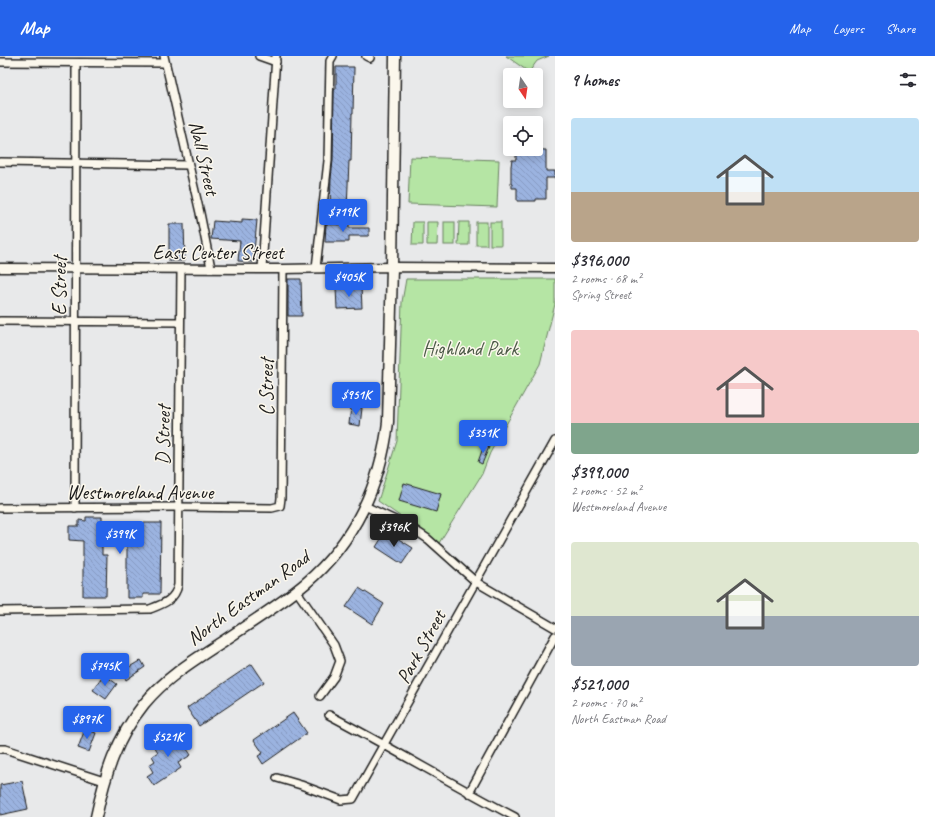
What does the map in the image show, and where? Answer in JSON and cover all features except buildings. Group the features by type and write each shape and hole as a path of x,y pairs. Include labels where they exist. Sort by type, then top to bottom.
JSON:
{"main road":[{"name":"North Eastman Road","path":"96,817 104,780 114,752 126,730 144,704 157,690 189,664 314,576 337,551 353,528 365,506 381,462 386,442 388,422 395,56"}],"street":[{"path":"259,56 276,59 262,269"},
{"path":"316,268 328,161 330,61 333,56"},
{"path":"2,60 76,63 164,60"},
{"name":"Nall Street","path":"164,60 200,213 211,268"},
{"name":"E Street","path":"75,508 76,63"},
{"path":"0,162 188,165"},
{"name":"East Center Street","path":"0,268 555,268"},
{"name":"D Street","path":"0,611 150,609 169,600 176,593 178,585 181,268"},
{"name":"C Street","path":"280,506 282,490 283,269"},
{"path":"0,321 180,322"},
{"name":"Park Street","path":"278,778 341,800 353,799 555,441"},
{"name":"Westmoreland Avenue","path":"0,508 272,508 280,506"},
{"path":"365,506 410,527 430,541 476,582 555,628"},
{"path":"296,590 334,645 340,660 334,677 320,696"},
{"path":"469,793 555,636"},
{"path":"329,715 385,744 469,793 515,817"},
{"path":"0,749 5,749 104,780"}],"green space":[{"path":"506,56 549,56 537,61 532,68 523,68"},
{"path":"410,157 499,160 497,207 408,204"},
{"path":"413,222 423,222 423,245 412,245"},
{"path":"427,222 438,222 437,245 427,245"},
{"path":"444,222 455,222 455,245 444,245"},
{"path":"459,222 469,222 469,245 458,245"},
{"path":"476,222 487,222 487,245 476,245"},
{"path":"490,222 501,222 501,245 490,245"},
{"name":"Highland Park","path":"406,279 555,279 555,304 540,364 490,453 482,474 439,543 378,501 397,441 402,302"}]}
